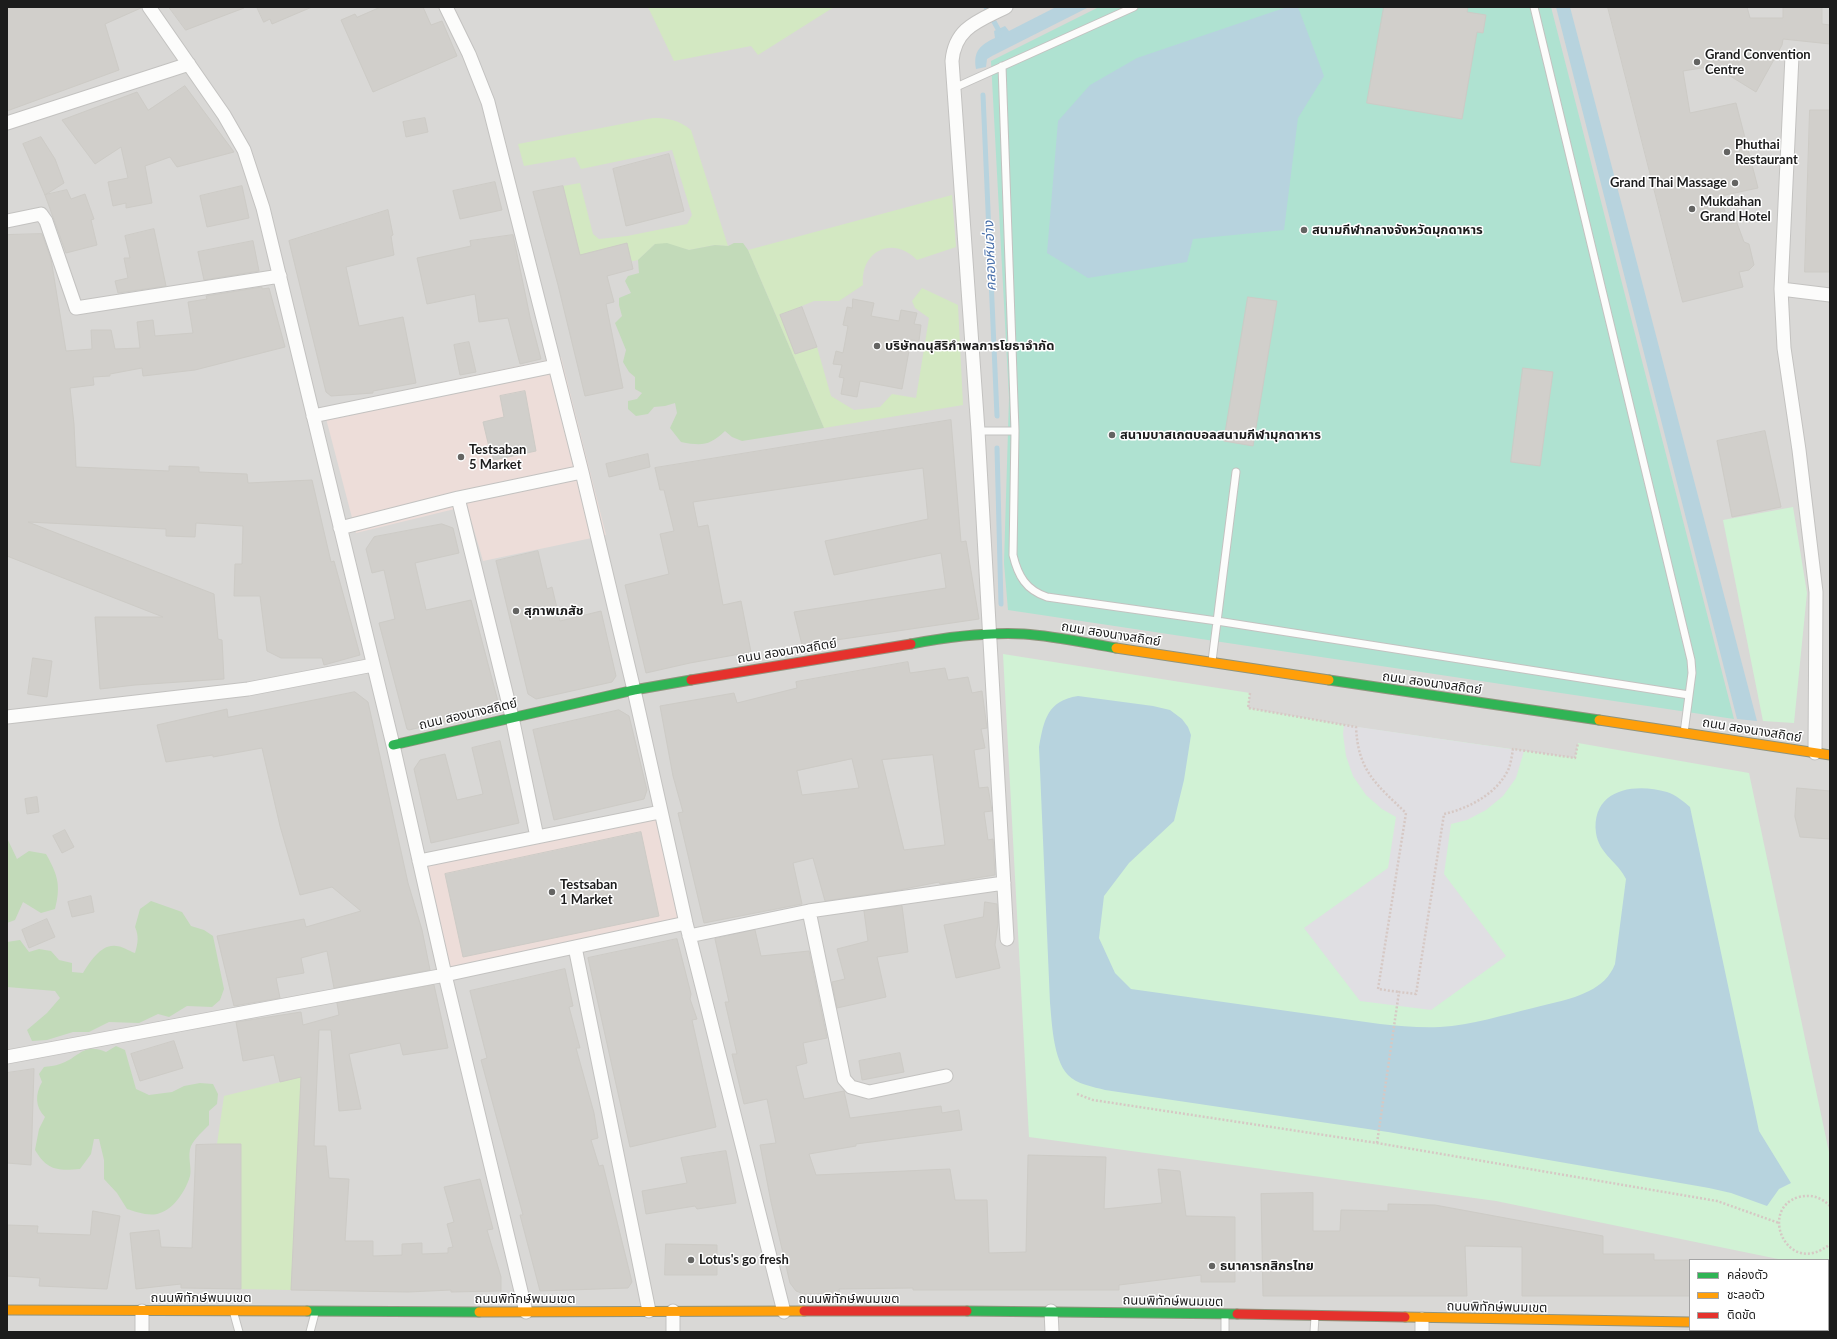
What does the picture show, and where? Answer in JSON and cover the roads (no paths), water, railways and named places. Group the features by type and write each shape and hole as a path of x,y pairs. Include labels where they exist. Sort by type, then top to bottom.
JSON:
{"main road":[{"name":"ถนน สองนางสถิตย์","path":"393,744 634,690 950,637 988,634 1025,634 1830,755"},
{"name":"ถนนพิทักษ์พนมเขต","path":"7,1310 233,1312 1051,1311 1422,1319 1689,1322"}],"street":[{"path":"149,7 224,115 244,150 263,208 393,744 445,975 526,1312"},
{"path":"446,7 469,54 488,102 582,472 634,690 686,923 784,1312"},
{"path":"1004,8 965,31 957,40 953,49 952,61 978,431 988,634 1007,939"},
{"path":"1792,56 1781,289 1784,348 1799,450 1816,592 1815,753"},
{"path":"7,123 189,64"},
{"path":"7,220 41,214 46,221 76,308 280,276"},
{"path":"1781,289 1830,295"},
{"path":"313,416 555,366"},
{"path":"340,528 458,498 582,472"},
{"path":"458,498 512,717 537,837"},
{"path":"7,717 248,689 373,665"},
{"path":"419,861 660,812"},
{"path":"690,936 809,911 1004,883"},
{"path":"809,911 844,1079 851,1087 869,1092 946,1076"},
{"path":"7,1057 445,975 686,923"},
{"path":"574,947 649,1311"},
{"path":"142,1311 142,1332"},
{"path":"673,1311 673,1332"},
{"path":"1051,1311 1052,1332"},
{"path":"1422,1319 1422,1332"}],"lane":[{"path":"954,88 1134,7"},
{"path":"1534,7 1691,660 1692,673 1684,733"},
{"path":"1002,66 1015,431 1013,554 1016,570 1035,593 1047,597 1217,621 1689,695"},
{"path":"978,431 1015,431"},
{"path":"1211,663 1236,472"},
{"path":"233,1312 239,1332"},
{"path":"310,1332 316,1312"},
{"path":"1225,1315 1225,1332"},
{"path":"1314,1332 1315,1316"}],"water":[{"path":"1056,7 1089,7 992,56 987,59 986,67 976,69 975,63 977,53 985,43 995,38 994,31 1005,26 1009,31"},
{"path":"1287,7 1298,7 1324,76 1298,118 1284,230 1193,239 1187,262 1088,278 1047,253 1058,121 1090,85 1137,58"},
{"path":"1556,7 1570,7 1757,721 1737,719"},
{"path":"1078,696 1153,706 1170,710 1182,719 1188,727 1191,735 1184,780 1174,821 1129,863 1104,896 1099,938 1115,973 1131,989 1380,1024 1425,1027 1452,1026 1476,1022 1576,997 1601,983 1611,973 1615,964 1626,879 1623,873 1601,847 1598,840 1596,833 1596,818 1600,807 1607,798 1628,789 1654,789 1667,792 1679,798 1690,807 1759,1131 1791,1183 1779,1189 1767,1206 1731,1193 1709,1188 1388,1132 1105,1090 1085,1085 1071,1078 1063,1068 1056,1050 1050,1003 1039,747 1045,720 1053,707 1060,702"}],"waterway":[{"name":"คลองหินอ่าง","path":"986,7 998,29 999,35"},
{"name":"คลองหินอ่าง","path":"983,95 997,416"},
{"name":"คลองหินอ่าง","path":"997,448 1001,604"}],"place":[{"name":"Grand Convention Centre","path":"1697,62"},
{"name":"Phuthai Restaurant","path":"1727,152"},
{"name":"Grand Thai Massage","path":"1735,183"},
{"name":"Mukdahan Grand Hotel","path":"1692,209"},
{"name":"สนามกีฬากลางจังหวัดมุกดาหาร","path":"1304,230"},
{"name":"บริษัทดนุสิริกำพลการโยธาจำกัด","path":"877,346"},
{"name":"สนามบาสเกตบอลสนามกีฬามุกดาหาร","path":"1112,435"},
{"name":"Testsaban 5 Market","path":"461,457"},
{"name":"สุภาพเภสัช","path":"516,611"},
{"name":"Testsaban 1 Market","path":"552,892"},
{"name":"Lotus's go fresh","path":"691,1260"},
{"name":"ธนาคารกสิกรไทย","path":"1212,1266"}]}
